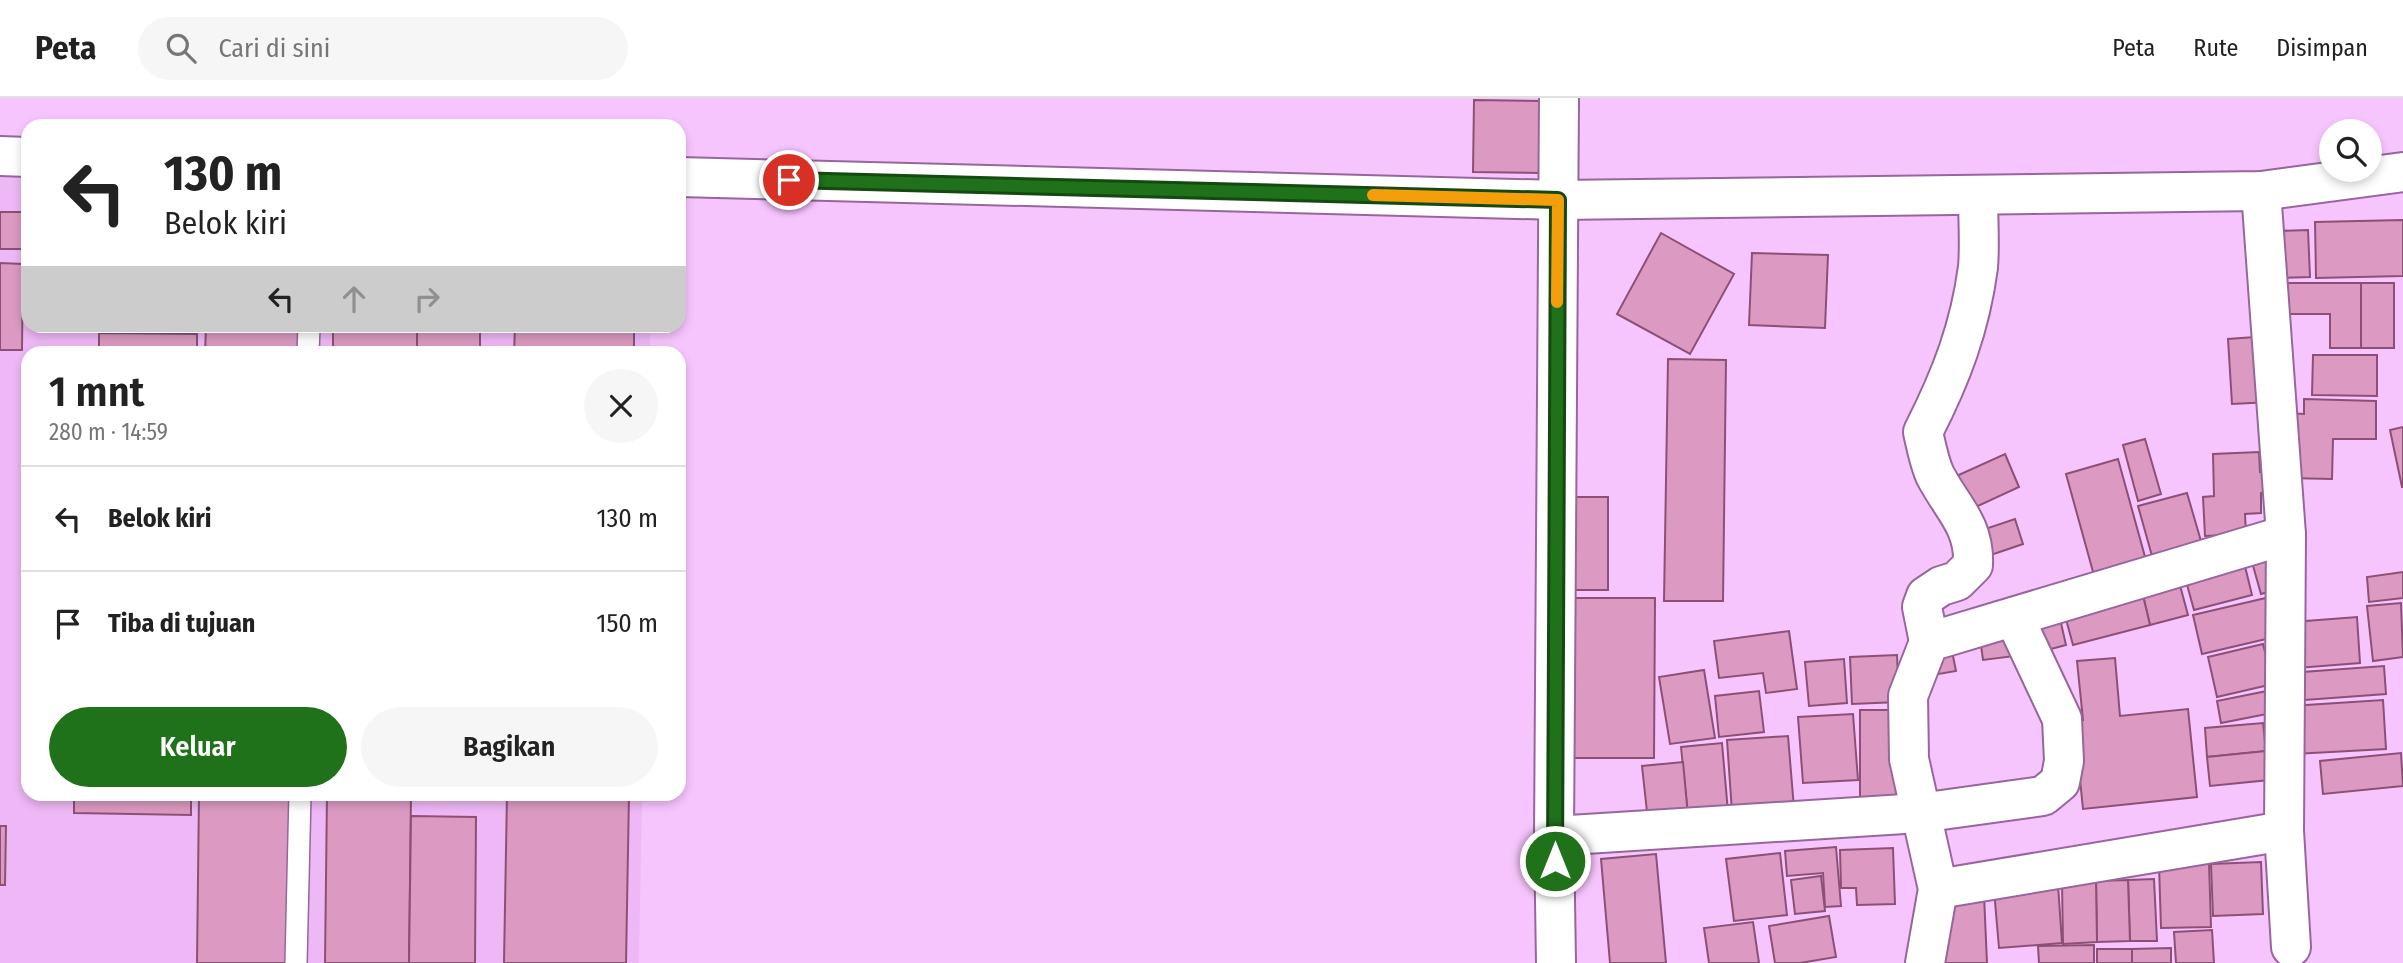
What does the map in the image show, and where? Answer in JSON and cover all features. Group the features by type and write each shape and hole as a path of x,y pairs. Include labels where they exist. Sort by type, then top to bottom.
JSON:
{"street":[{"path":"1556,963 1554,836 1559,98"},
{"path":"0,156 21,157"},
{"path":"686,177 1558,200 2261,191 2403,172"},
{"path":"2261,191 2286,535 2284,831 2291,947"},
{"path":"1924,963 1938,889 1909,759 1908,696 1929,642 1922,607 1926,596 1941,586 1957,581 1973,565 1974,547 1967,527 1934,472 1923,432 1957,360 1969,317 1978,264 1978,196"},
{"path":"1929,642 2286,535"},
{"path":"1554,836 1920,813 2043,796 2060,782 2064,761 2062,719 2014,617"},
{"path":"1938,889 2284,831"}],"lane":[{"path":"296,963 299,801"}],"shaded area":[{"path":"0,156 21,157 21,333 650,333 650,346 21,346 21,801 642,801 639,963 0,963"}],"building":[{"path":"1474,100 1543,101 1543,173 1473,172"},
{"path":"0,212 21,212 21,249 0,249"},
{"path":"2403,220 2403,276 2316,278 2315,222"},
{"path":"2308,230 2310,277 2277,278 2276,231"},
{"path":"1661,233 1734,274 1690,354 1617,314"},
{"path":"1752,253 1828,255 1825,328 1749,325"},
{"path":"0,263 21,264 22,346 21,350 0,350"},
{"path":"2276,283 2361,283 2361,348 2330,348 2330,314 2276,314"},
{"path":"2361,283 2394,283 2394,348 2361,348"},
{"path":"99,333 197,334 197,346 99,346"},
{"path":"206,333 301,333 300,346 205,346"},
{"path":"333,333 417,333 417,346 333,346"},
{"path":"417,333 480,333 480,346 417,346"},
{"path":"515,333 634,333 634,346 514,346"},
{"path":"2268,336 2271,402 2232,404 2228,339"},
{"path":"2313,355 2377,355 2377,396 2312,395"},
{"path":"1668,359 1726,360 1723,601 1664,601"},
{"path":"2304,399 2376,401 2376,439 2333,439 2332,479 2285,478 2286,413 2304,414"},
{"path":"2403,427 2403,487 2402,487 2390,430"},
{"path":"2145,439 2161,494 2138,501 2123,445"},
{"path":"2259,452 2260,472 2272,472 2273,493 2261,493 2261,513 2245,514 2246,534 2205,536 2203,497 2214,496 2213,454"},
{"path":"2005,454 2019,487 1967,511 1952,478"},
{"path":"2118,459 2147,564 2095,579 2066,474"},
{"path":"2187,493 2203,548 2154,563 2138,506"},
{"path":"1569,497 1608,497 1608,590 1569,590"},
{"path":"2015,519 2023,544 1982,558 1973,533"},
{"path":"2269,550 2280,589 2261,594 2250,555"},
{"path":"2242,554 2252,595 2194,610 2183,570"},
{"path":"2403,572 2403,598 2369,602 2367,577"},
{"path":"2178,578 2188,615 2150,625 2141,587"},
{"path":"2141,587 2150,625 2073,645 2063,608"},
{"path":"2270,597 2279,636 2202,654 2193,615"},
{"path":"1563,598 1655,598 1654,758 1562,758"},
{"path":"2401,603 2403,657 2373,661 2367,606"},
{"path":"2058,610 2066,645 2032,654 2024,619"},
{"path":"2357,617 2360,663 2297,668 2293,622"},
{"path":"2012,627 2015,656 1983,660 1979,631"},
{"path":"1789,631 1797,689 1766,693 1763,673 1719,678 1714,641"},
{"path":"2263,644 2273,684 2217,697 2208,657"},
{"path":"1951,646 1956,671 1933,675"},
{"path":"1897,655 1899,702 1852,704 1850,657"},
{"path":"2115,658 2120,716 2188,709 2197,797 2083,809 2074,720 2083,720 2077,661"},
{"path":"1844,659 1847,703 1809,706 1805,662"},
{"path":"2384,666 2386,694 2291,701 2289,673"},
{"path":"1704,670 1715,738 1670,744 1659,677"},
{"path":"1759,691 1764,732 1719,737 1715,696"},
{"path":"2267,691 2272,713 2221,723 2217,701"},
{"path":"2383,700 2386,749 2294,754 2291,706"},
{"path":"1860,710 1903,710 1903,798 1860,798"},
{"path":"1853,714 1858,780 1803,783 1798,717"},
{"path":"2263,723 2266,751 2207,757 2205,728"},
{"path":"1788,736 1794,808 1732,812 1727,740"},
{"path":"1722,743 1728,812 1688,816 1681,747"},
{"path":"2266,751 2269,780 2210,786 2207,757"},
{"path":"2401,753 2403,786 2323,794 2320,761"},
{"path":"1683,762 1688,816 1648,821 1642,766"},
{"path":"74,801 191,801 191,815 74,813"},
{"path":"199,801 294,801 292,963 197,963"},
{"path":"327,801 411,801 409,963 325,963"},
{"path":"507,801 629,801 626,963 504,963"},
{"path":"411,816 476,817 475,963 409,963"},
{"path":"0,826 6,826 5,885 0,885"},
{"path":"1836,847 1841,906 1825,907 1823,873 1787,876 1785,851"},
{"path":"1893,848 1895,904 1857,905 1856,888 1841,888 1840,850"},
{"path":"1780,853 1787,915 1734,921 1726,859"},
{"path":"1656,854 1666,963 1610,963 1601,859"},
{"path":"2261,862 2263,914 2213,916 2211,864"},
{"path":"2209,863 2211,927 2161,928 2159,865"},
{"path":"1821,876 1825,911 1795,914 1791,880"},
{"path":"2154,879 2157,941 2130,941 2128,880"},
{"path":"2128,880 2130,941 2097,942 2096,881"},
{"path":"2096,881 2097,942 2063,944 2062,882"},
{"path":"2058,885 2062,943 1999,948 1994,890"},
{"path":"1984,895 1987,963 1941,963 1939,897"},
{"path":"1829,916 1836,957 1800,963 1775,963 1769,926"},
{"path":"1753,922 1759,963 1709,963 1704,928"},
{"path":"2212,930 2214,963 2176,963 2174,932"},
{"path":"2094,945 2094,963 2039,963 2038,946"},
{"path":"2171,948 2171,963 2132,963 2132,949"},
{"path":"2097,949 2132,949 2132,963 2097,963"}],"slow traffic":[{"path":"1373,195 1558,200 1557,302"}],"route":[{"path":"789,180 1558,200 1555,861"}]}
